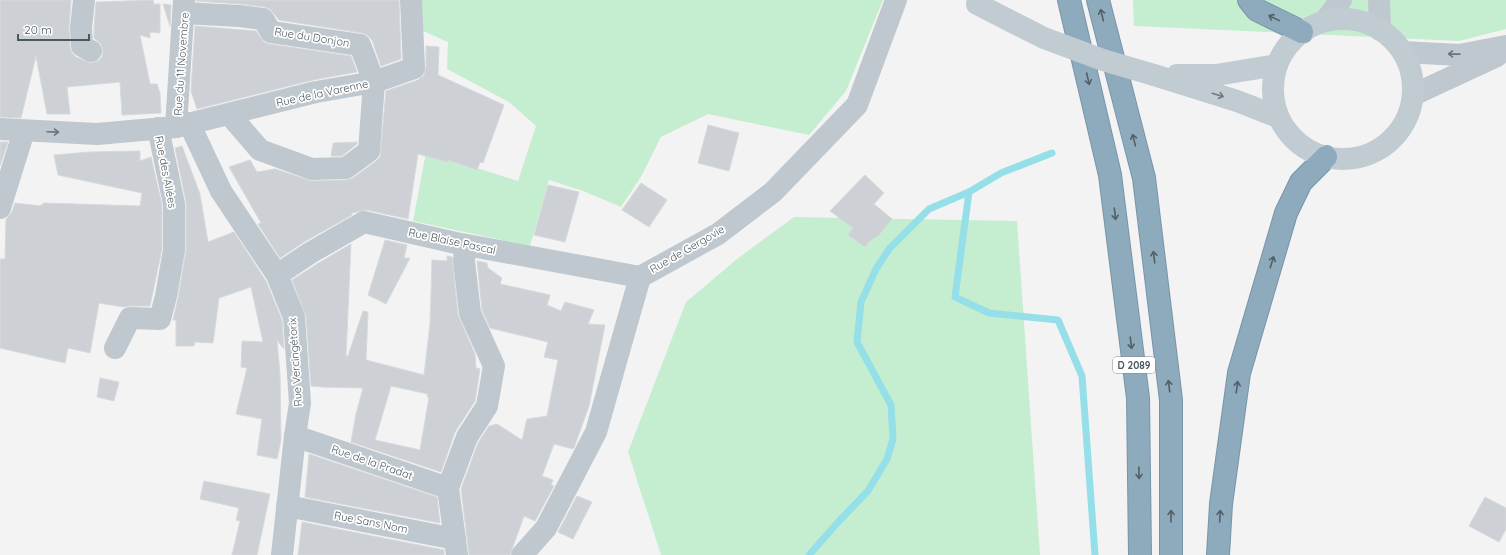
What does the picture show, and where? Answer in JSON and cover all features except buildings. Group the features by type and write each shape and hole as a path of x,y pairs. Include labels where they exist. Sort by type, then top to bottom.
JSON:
{"highway":[{"name":"D 2089","path":"1069,0 1110,176 1112,191 1138,398 1140,555"},
{"name":"D 2089","path":"1098,0 1144,178 1171,400 1171,555"},
{"path":"1248,0 1258,10 1302,32"},
{"path":"1218,555 1221,504 1238,373 1286,213 1301,182 1326,157"}],"street":[{"path":"84,0 81,28 82,46 91,51"},
{"path":"374,82 414,68 411,0"},
{"name":"Rue de Gergovie","path":"522,555 546,528 596,432 640,277 718,234 774,192 857,105 896,0"},
{"path":"1325,21 1341,0"},
{"path":"1379,0 1380,30"},
{"path":"974,2 1044,38 1103,60 1237,100 1278,116"},
{"name":"Rue du Donjon","path":"185,4 243,8 263,18 271,32 360,45 374,82"},
{"name":"Rue du 11 Novembre","path":"174,126 185,4"},
{"path":"1344,19 1363,22 1380,30 1393,40 1403,52 1411,72 1413,95 1408,114 1399,130 1386,144 1367,154 1347,159 1326,157 1306,149 1290,135 1278,116 1273,100 1273,82 1277,65 1287,46 1302,32 1313,25 1325,21 1344,19"},
{"path":"1403,52 1459,55 1506,46"},
{"path":"1413,95 1506,53"},
{"path":"1154,75 1216,75 1277,65"},
{"name":"Rue de la Varenne","path":"0,129 97,134 174,126 316,92 374,82 369,151 346,168 312,169 260,150 229,114"},
{"name":"Rue Vercingétorix","path":"174,126 221,191 277,275 294,317 300,403 282,555"},
{"name":"Rue des Allées","path":"115,348 130,318 160,319 166,296 174,250 174,126"},
{"path":"0,208 24,131"},
{"name":"Rue Blaise Pascal","path":"277,275 310,253 364,222 465,245 640,277"},
{"path":"456,547 448,488 467,437 487,406 494,366 470,313 464,261 465,245"},
{"name":"Rue de la Pradat","path":"295,436 448,488"},
{"name":"Rue Sans Nom","path":"287,506 456,547"}],"green space":[{"path":"421,0 883,0 846,91 809,135 708,114 661,137 641,177 621,207 583,191 549,180 530,246 413,221 426,152 518,181 536,126 509,102 447,69 448,42 423,31"},
{"path":"1133,0 1506,0 1506,29 1459,41 1134,26"},
{"path":"794,217 1017,221 1040,555 661,555 628,452 686,302 737,259"}],"waterway":[{"path":"809,555 868,491 887,459 893,439 891,405 857,342 861,302 876,269 889,249 929,209 969,192 1001,173 1052,153"},
{"path":"969,192 955,297 989,313 1058,320 1082,376 1095,555"}]}
